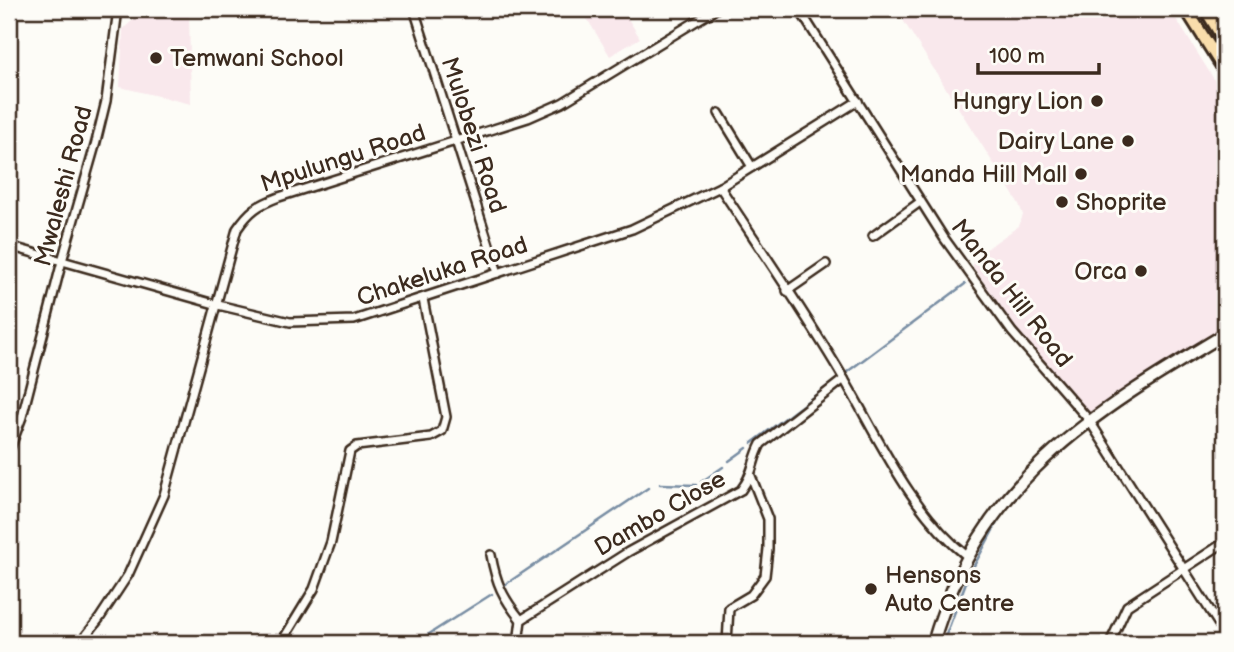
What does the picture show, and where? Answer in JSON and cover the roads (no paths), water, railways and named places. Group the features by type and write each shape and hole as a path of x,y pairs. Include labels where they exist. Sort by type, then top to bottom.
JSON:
{"main road":[{"path":"206,9 263,9"},
{"path":"1186,9 1225,71"},
{"path":"1205,9 1225,43"},
{"path":"933,643 948,598 968,557 992,519 1022,481 1054,449 1089,420 1143,383 1225,334"}],"street":[{"name":"Mwaleshi Road","path":"9,450 22,417 106,101 118,9"},
{"name":"Mulobezi Road","path":"414,9 498,273"},
{"name":"Mpulungu Road","path":"80,643 128,575 151,527 173,465 237,229 258,205 528,118 562,103 716,9"},
{"name":"Manda Hill Road","path":"799,9 920,202 1012,332 1089,420 1185,567 1225,634"},
{"name":"Chakeluka Road","path":"9,246 218,305 290,322 354,320 632,229 720,187 858,102"},
{"path":"719,113 752,167"},
{"path":"720,187 844,379 895,471 946,540 968,557"},
{"path":"873,236 920,202"},
{"path":"787,291 826,264"},
{"path":"281,643 314,589 331,542 350,451 357,446 431,437 442,431 446,417 423,299"},
{"name":"Dambo Close","path":"521,620 628,552 741,490 751,476 754,457 761,444 844,379"},
{"path":"727,643 729,608 751,595 765,576 768,519 751,476"},
{"path":"1110,643 1127,606 1225,542"},
{"path":"491,555 495,580 508,604 521,620 518,643"}],"waterway":[{"path":"847,372 965,284"},
{"path":"752,443 837,379"},
{"path":"729,461 747,448"},
{"path":"1038,473 1055,456"},
{"path":"701,482 723,467"},
{"path":"660,484 696,485"},
{"path":"503,586 648,488"},
{"path":"1001,515 1021,490"},
{"path":"943,643 968,577 998,521"},
{"path":"415,643 492,594"}],"place":[{"name":"Temwani School","path":"156,58"},
{"name":"Hungry Lion","path":"1097,101"},
{"name":"Dairy Lane","path":"1128,141"},
{"name":"Manda Hill Mall","path":"1081,174"},
{"name":"Shoprite","path":"1062,202"},
{"name":"Orca","path":"1141,271"},
{"name":"Hensons Auto Centre","path":"871,589"}]}
